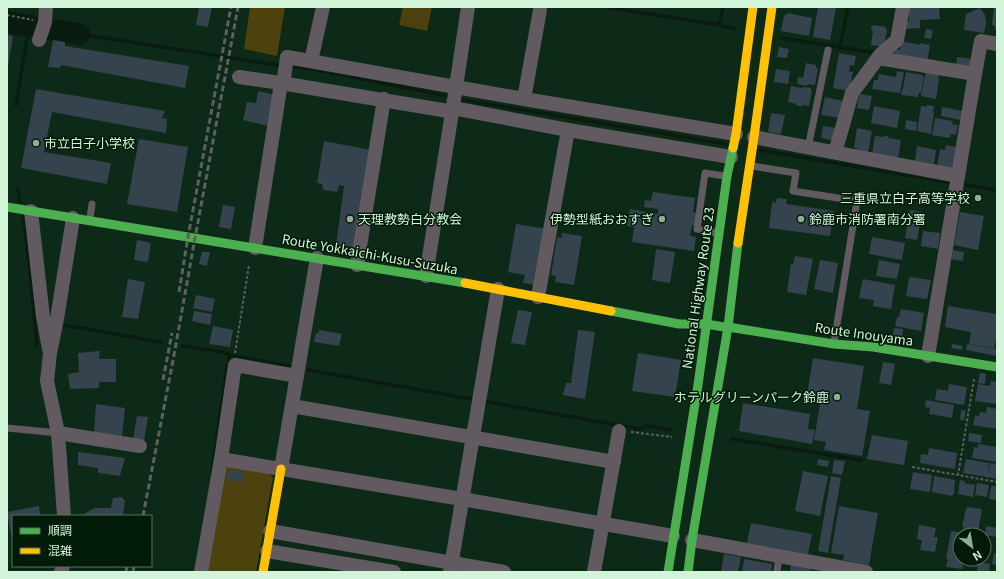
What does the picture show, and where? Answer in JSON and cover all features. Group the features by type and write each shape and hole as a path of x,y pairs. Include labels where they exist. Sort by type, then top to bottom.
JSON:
{"main road":[{"name":"National Highway Route 23","path":"668,572 698,385 727,176 732,157 753,7"},
{"path":"688,572 692,540 728,327 738,243 772,7"},
{"name":"Route Yokkaichi-Kusu-Suzuka","path":"7,206 426,276 679,324 706,324 728,327"},
{"name":"Route Inouyama","path":"728,327 834,344 873,347 997,367"},
{"path":"263,572 281,469"}],"street":[{"path":"39,40 45,22 46,7"},
{"path":"311,61 323,7"},
{"path":"426,276 468,7"},
{"path":"835,152 852,93 878,58 897,40 903,7"},
{"path":"524,99 540,10"},
{"path":"928,356 981,41 997,44"},
{"path":"254,248 287,57 735,137"},
{"path":"878,58 975,74"},
{"path":"239,77 282,81 448,111 453,108 568,130 732,157"},
{"path":"357,265 384,99"},
{"path":"538,297 568,130"},
{"path":"754,140 835,152 958,176"},
{"path":"31,211 50,323 50,353 47,381 58,433 64,515"},
{"path":"50,323 73,218"},
{"path":"132,238 135,218"},
{"path":"281,469 317,258"},
{"path":"451,567 498,289"},
{"path":"201,572 221,459 235,365 298,371"},
{"path":"292,406 614,462"},
{"path":"594,572 619,431"},
{"path":"58,433 140,446"},
{"path":"221,459 462,498 673,536"},
{"path":"270,531 451,567 504,572"},
{"path":"692,540 849,571 866,572"},
{"path":"267,551 394,572"}],"lane":[{"path":"808,148 828,50"},
{"path":"750,162 796,173 794,191 858,201 834,344"},
{"path":"719,233 697,229 705,173 727,176"},
{"path":"89,220 92,204"},
{"path":"7,428 58,433"},
{"path":"777,572 779,556"}],"path":[{"path":"7,15 45,22"},
{"path":"235,352 254,248"},
{"path":"958,476 977,364"},
{"path":"643,433 672,437"},
{"path":"912,467 997,482"}],"shaded area":[{"path":"250,7 285,7 277,56 244,49"},
{"path":"403,7 432,7 427,31 399,25"},
{"path":"226,465 267,472 273,477 256,572 204,572"}],"building":[{"path":"199,7 212,7 208,27 196,25"},
{"path":"818,7 836,7 830,40 813,37"},
{"path":"909,7 939,7 940,19 920,20 920,28 906,29 906,21 909,21"},
{"path":"994,7 997,7 997,29 995,29 995,26 992,25"},
{"path":"980,8 985,15 986,23 984,33 964,30 966,14"},
{"path":"788,13 812,18 809,36 781,31 784,16"},
{"path":"872,25 886,27 884,47 871,45 873,31 871,30"},
{"path":"926,29 933,30 931,39 924,38"},
{"path":"7,35 13,36 8,67 7,66"},
{"path":"53,40 65,42 65,46 189,66 185,88 61,65 60,68 48,67"},
{"path":"901,41 920,45 920,43 930,45 927,62 894,56 895,49 900,50"},
{"path":"779,47 789,49 787,58 777,57"},
{"path":"839,53 856,56 854,66 850,65 849,71 853,72 849,91 833,88"},
{"path":"957,57 973,59 971,69 956,66"},
{"path":"806,63 816,65 816,68 818,68 815,85 808,84 807,86 797,84 798,77 803,78"},
{"path":"776,69 790,71 788,84 774,82"},
{"path":"897,71 904,72 900,93 872,89 874,80 878,80 879,74 896,77"},
{"path":"926,71 939,73 936,99 921,96"},
{"path":"906,72 922,75 924,77 921,93 919,93 918,97 901,95"},
{"path":"791,86 811,88 812,90 809,106 802,105 802,107 788,102"},
{"name":"市立白子小学校","path":"36,89 165,111 162,118 167,119 166,133 52,112 44,152 111,163 107,184 21,168"},
{"path":"258,91 276,95 269,126 243,120 247,102 256,103"},
{"path":"859,94 872,96 869,110 857,108"},
{"path":"825,97 843,101 840,118 821,115"},
{"path":"927,105 934,106 931,134 917,131 921,106 927,107"},
{"path":"874,106 900,111 897,128 871,123"},
{"path":"942,107 963,111 961,120 941,116"},
{"path":"771,113 785,115 781,134 768,132"},
{"path":"935,118 953,121 952,124 958,125 956,135 951,134 950,138 932,135"},
{"path":"906,120 917,122 916,131 905,129"},
{"path":"823,126 837,128 835,141 821,138"},
{"path":"857,128 872,131 868,153 856,151 857,148 854,148"},
{"path":"875,136 889,136 888,138 901,140 898,158 872,154"},
{"path":"139,139 188,147 177,212 127,204"},
{"name":"天理教勢白分教会","path":"324,141 371,150 355,247 336,245 344,186 339,185 337,192 323,190 322,184 317,183"},
{"path":"946,145 957,147 953,169 937,166 940,149 945,150"},
{"path":"917,146 936,150 934,164 915,161"},
{"name":"伊勢型紙おおすぎ","path":"653,192 695,198 693,212 698,213 696,225 692,225 690,236 696,237 694,251 632,242 634,227 627,226 630,209 658,214 658,209 644,207 645,200 651,201"},
{"name":"鈴鹿市消防署南分署","path":"777,198 787,199 786,204 834,211 830,236 769,228 772,202 776,203"},
{"path":"223,205 235,207 231,229 219,227"},
{"path":"910,210 922,212 917,240 905,238"},
{"path":"960,212 984,216 978,250 954,245"},
{"path":"516,224 547,229 537,285 523,283 525,275 508,272"},
{"path":"923,231 940,233 938,249 921,246"},
{"path":"562,233 582,236 574,285 555,282 556,276 551,275 557,237 562,238"},
{"path":"872,237 905,243 902,260 869,254"},
{"path":"137,240 151,243 148,262 134,260"},
{"path":"656,249 675,252 670,283 652,280"},
{"path":"953,250 964,252 963,261 951,259"},
{"path":"202,252 210,252 207,266 199,264"},
{"path":"795,256 813,259 806,295 787,292 791,264 793,264"},
{"path":"820,260 838,263 833,293 814,289"},
{"path":"879,260 900,264 897,279 876,276"},
{"path":"909,277 931,280 927,299 906,296"},
{"path":"128,279 145,282 138,319 122,317"},
{"path":"863,279 895,285 891,309 873,306 874,300 859,298"},
{"path":"196,295 215,299 212,312 193,308"},
{"path":"948,306 997,314 997,336 994,348 969,344 971,332 945,327"},
{"path":"901,309 924,313 921,331 895,326"},
{"path":"518,310 532,312 525,345 511,343"},
{"path":"194,311 212,314 210,325 192,321"},
{"path":"213,326 233,330 230,347 209,344"},
{"path":"894,328 903,329 902,340 892,338"},
{"path":"319,330 342,334 339,346 314,342 316,333 319,333"},
{"path":"578,330 595,332 585,399 563,395 566,383 571,383"},
{"path":"952,344 963,346 962,350 951,348"},
{"path":"967,344 997,349 997,356 966,350"},
{"path":"100,351 99,359 116,359 116,382 99,382 99,388 70,389 68,374 79,372 78,353"},
{"path":"638,353 681,360 675,397 632,391"},
{"path":"813,358 864,366 857,409 870,411 862,456 824,450 826,442 814,440 820,404 806,401"},
{"path":"883,362 895,364 891,385 879,383"},
{"path":"980,373 986,374 985,384 978,383"},
{"path":"991,381 997,382 997,404 975,401 978,384 990,386"},
{"path":"949,384 967,387 964,405 935,400 937,389 948,391"},
{"path":"926,400 954,405 952,418 929,414 930,408 925,407"},
{"path":"743,403 810,414 808,429 815,430 812,444 739,431"},
{"path":"96,404 125,408 122,436 94,434"},
{"path":"987,407 997,409 997,429 973,425 975,416 979,416 980,412 986,413"},
{"path":"961,410 966,411 964,420 960,420"},
{"path":"137,416 148,417 144,441 133,439"},
{"path":"969,433 982,435 981,443 968,441"},
{"path":"872,435 908,441 904,465 867,459"},
{"path":"978,444 997,447 997,462 972,458 974,447 978,448"},
{"path":"929,448 957,453 955,469 920,463 921,454 928,455"},
{"path":"78,452 125,458 120,476 98,473 98,468 78,465"},
{"path":"818,459 829,461 828,467 817,465"},
{"path":"966,459 989,463 988,473 990,463 997,464 997,479 963,473"},
{"path":"834,460 845,461 842,475 832,473"},
{"path":"229,470 243,472 242,482 227,480"},
{"path":"803,471 828,476 820,516 795,511"},
{"path":"913,472 932,475 930,492 910,489"},
{"path":"831,476 841,478 828,553 818,551"},
{"path":"934,476 955,480 954,494 952,496 932,492"},
{"path":"960,480 965,481 965,483 975,485 973,497 958,494"},
{"path":"977,483 989,485 987,497 975,495"},
{"path":"991,486 997,486 997,500 989,499"},
{"path":"122,497 125,501 123,515 83,515 94,508 111,508 113,498"},
{"path":"39,506 40,515 12,515 12,539 7,512"},
{"path":"839,506 878,513 869,565 843,560 844,555 831,553"},
{"path":"967,507 982,509 979,527 962,527"},
{"path":"751,523 812,534 808,554 747,543"},
{"path":"919,525 936,528 934,537 938,537 935,552 920,550 922,540 917,539"},
{"path":"992,527 997,528 997,537 992,536"},
{"path":"952,531 952,567 962,567 962,569 946,567 948,559 946,559"},
{"path":"994,553 997,554 997,565 992,564"},
{"path":"724,554 741,557 738,572 721,572"},
{"path":"744,559 772,564 771,572 742,572"},
{"path":"791,564 811,568 811,572 781,572 782,570 790,571"},
{"path":"978,567 990,567 989,572 977,572"}],"waterway":[{"path":"606,7 719,25 723,7"},
{"path":"840,47 848,7"},
{"path":"7,22 79,34"},
{"path":"719,25 734,29"},
{"path":"16,105 29,26"},
{"path":"79,34 283,66"},
{"path":"782,38 876,53"},
{"path":"289,66 308,68 452,97"},
{"path":"458,99 726,144"},
{"path":"759,150 954,183"},
{"path":"961,184 997,190"},
{"path":"18,189 20,202"},
{"path":"23,217 35,322 40,323"},
{"path":"35,322 37,345"},
{"path":"58,324 161,342"},
{"path":"182,346 222,352 229,355 292,367"},
{"path":"212,472 229,355"},
{"path":"308,370 477,400"},
{"path":"483,401 640,429 646,426 670,430"},
{"path":"732,439 861,460"}],"railway":[{"path":"179,292 231,7"},
{"path":"143,515 238,7"},
{"path":"163,380 172,333"},
{"path":"126,572 127,567"},
{"path":"133,572 134,567"}],"traffic: fast":[{"path":"668,572 698,385 727,176 733,148"},
{"path":"7,207 465,283"},
{"path":"688,572 692,540 728,327 738,243"},
{"path":"611,311 679,324 706,324 724,327"},
{"path":"728,327 834,344 873,347 997,367"}],"traffic: slow":[{"path":"733,148 753,7"},
{"path":"738,243 772,7"},
{"path":"465,283 611,311"},
{"path":"263,572 281,469"}],"place":[{"name":"市立白子小学校","path":"36,143"},
{"name":"三重県立白子高等学校","path":"978,198"},
{"name":"天理教勢白分教会","path":"350,219"},
{"name":"伊勢型紙おおすぎ","path":"662,219"},
{"name":"鈴鹿市消防署南分署","path":"801,219"},
{"name":"ホテルグリーンパーク鈴鹿","path":"837,397"}]}
